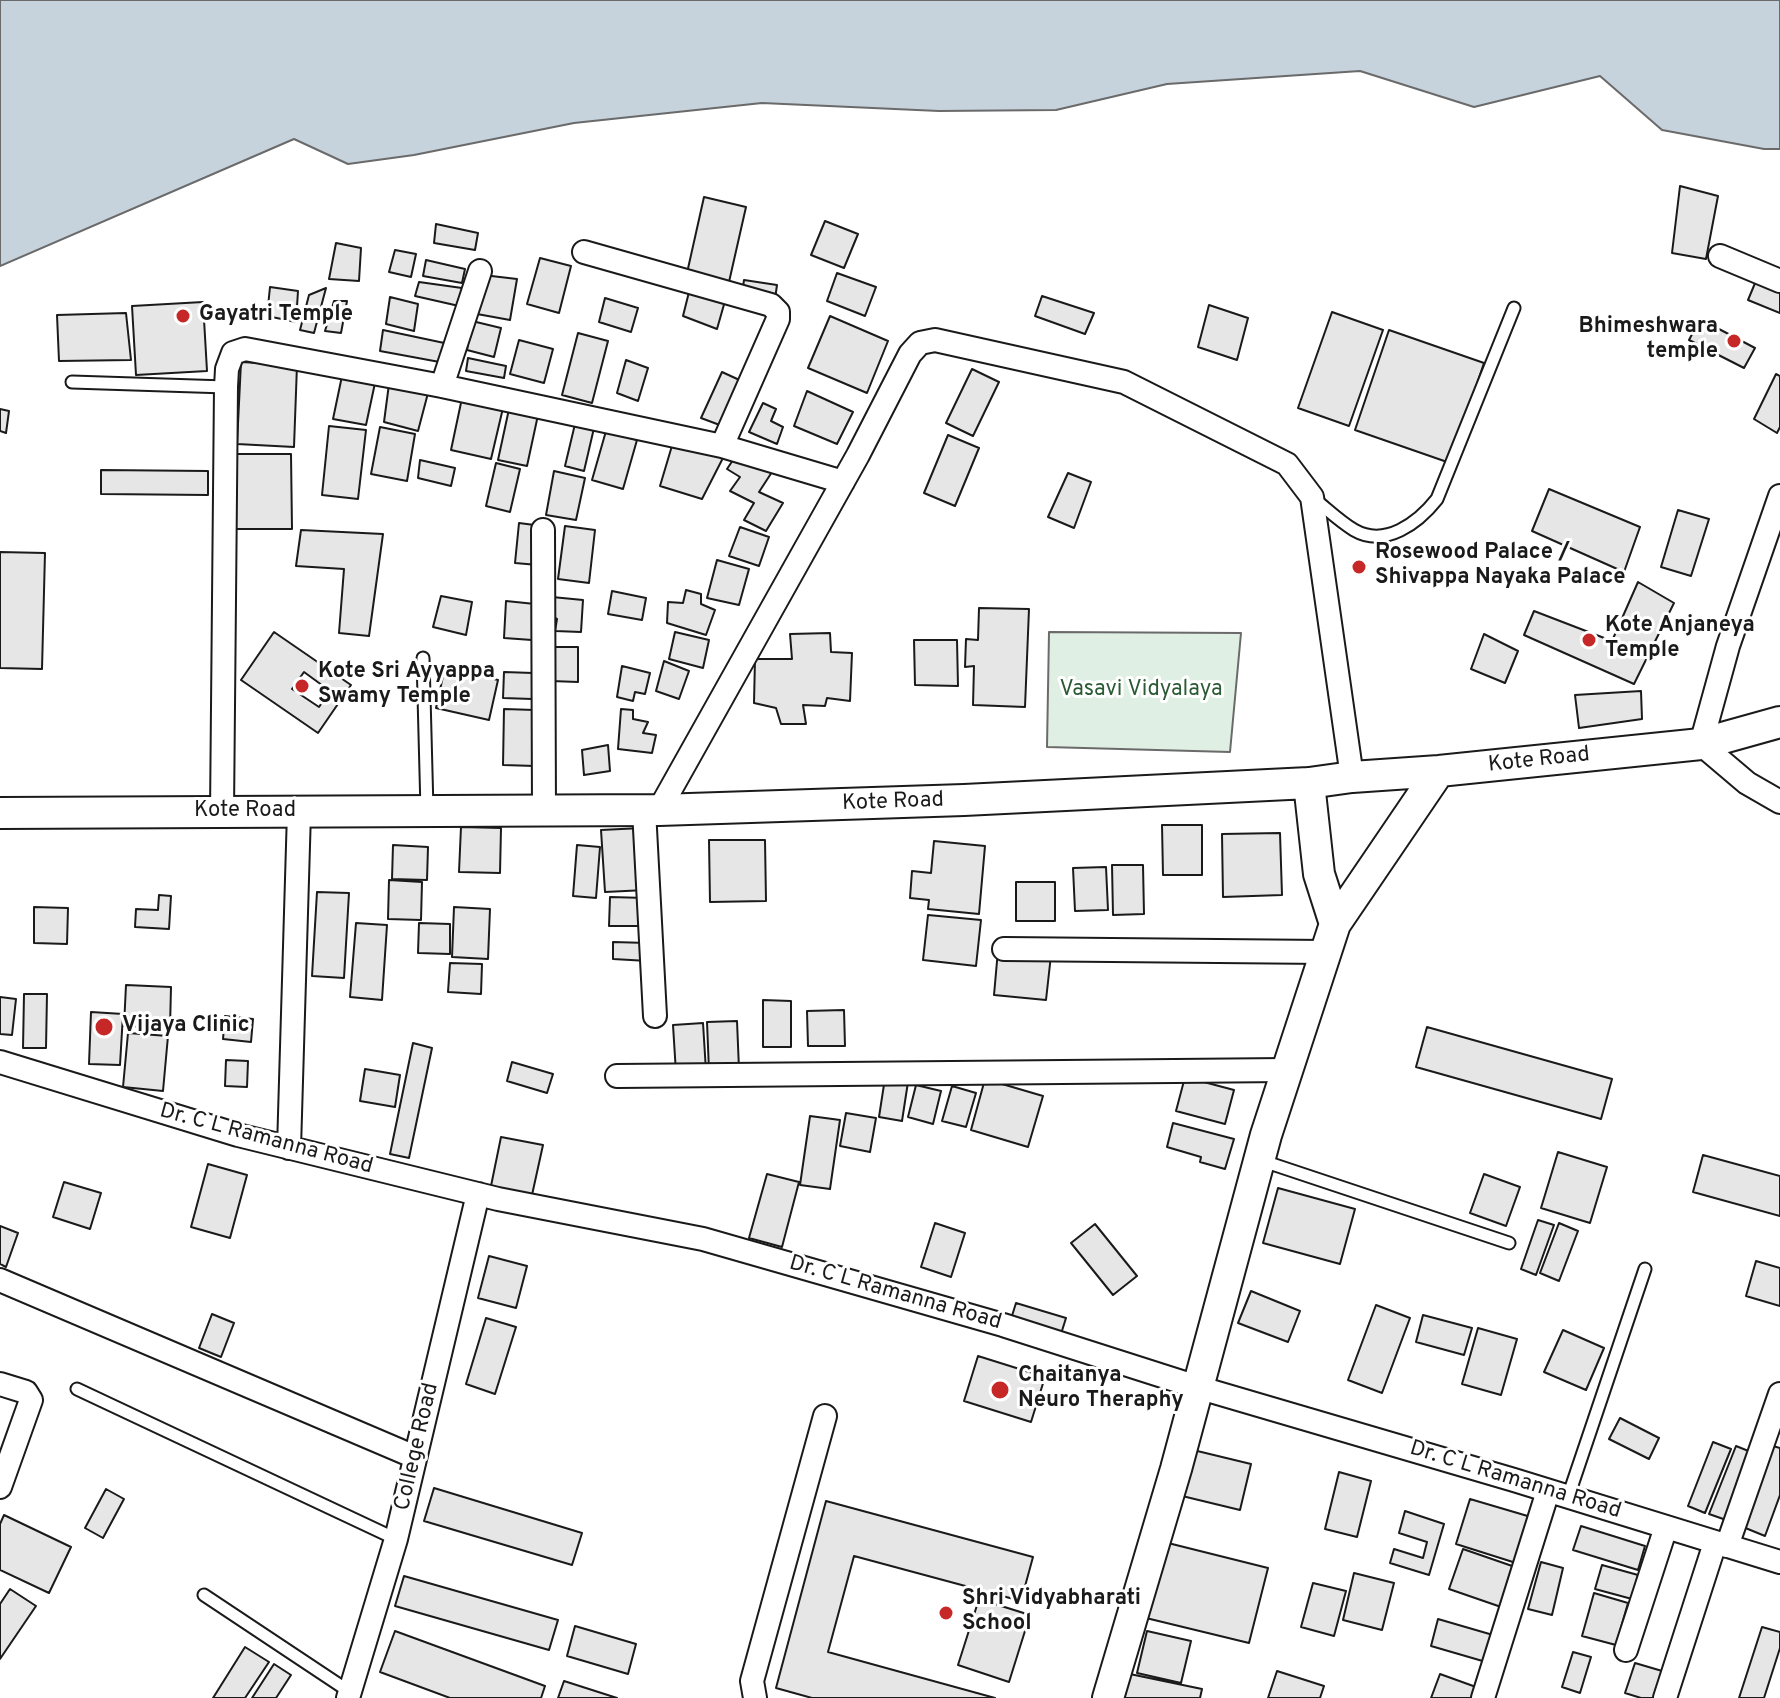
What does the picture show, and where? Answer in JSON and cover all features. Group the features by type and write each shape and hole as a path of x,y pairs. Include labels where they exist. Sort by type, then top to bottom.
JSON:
{"street":[{"path":"584,252 771,305 778,312 778,319 722,446"},
{"path":"1720,256 1780,281"},
{"path":"442,386 480,271"},
{"path":"655,1016 652,810 843,482 910,354 920,343 935,340 1124,382 1287,464 1312,497 1352,777"},
{"path":"222,812 226,387 227,369 233,353 245,349 442,386 722,446 843,482"},
{"path":"1780,496 1728,646 1701,744 1747,783 1780,802"},
{"path":"543,530 544,811"},
{"name":"Kote Road","path":"0,813 652,810 964,800 1309,783 1701,744 1780,722"},
{"path":"1108,1698 1176,1469 1259,1159 1325,952 1335,924 1439,771"},
{"path":"1309,783 1319,874 1335,924"},
{"path":"289,1148 299,812"},
{"path":"1004,949 1325,952"},
{"name":"Dr. C L Ramanna Road","path":"0,1062 289,1148 478,1194 703,1239 1003,1325 1197,1387 1780,1562"},
{"path":"617,1076 1286,1070"},
{"name":"College Road","path":"349,1695 396,1539 478,1194"},
{"path":"0,1280 415,1457"},
{"path":"0,1384 26,1392 31,1400 0,1487"},
{"path":"1665,1698 1780,1394"},
{"path":"755,1698 752,1681 825,1416"},
{"path":"1483,1698 1558,1494"},
{"path":"1626,1650 1666,1527"}],"lane":[{"path":"1312,497 1356,531 1378,537 1399,532 1425,515 1437,499 1514,308"},
{"path":"72,382 226,387"},
{"path":"423,658 428,811"},
{"path":"1259,1159 1509,1243"},
{"path":"1558,1494 1645,1269"},
{"path":"77,1389 396,1539"},
{"path":"204,1595 349,1695"}],"green space":[{"name":"Vasavi Vidyalaya","path":"1049,632 1241,633 1230,752 1047,747"}],"shaded area":[{"path":"0,0 1780,0 1780,149 1764,149 1662,130 1600,76 1474,107 1360,71 1167,84 1056,110 939,111 762,103 574,123 414,155 348,164 294,139 0,266"}],"building":[{"path":"1680,186 1718,196 1706,259 1672,253"},
{"path":"704,197 746,207 729,282 687,273"},
{"path":"825,221 858,234 844,268 811,255"},
{"path":"436,224 478,233 475,250 434,243"},
{"path":"336,243 361,248 359,281 329,279"},
{"path":"395,250 416,254 411,277 389,272"},
{"path":"540,258 571,266 559,313 527,304"},
{"path":"426,260 465,269 462,283 423,276"},
{"path":"837,273 876,287 865,316 827,301"},
{"path":"483,275 517,279 510,320 477,314"},
{"path":"1758,276 1780,285 1780,313 1748,300"},
{"path":"744,280 777,285 775,299 742,294"},
{"path":"419,282 462,288 459,306 415,296"},
{"path":"691,284 727,294 717,329 683,316"},
{"path":"270,287 298,291 296,322 267,316"},
{"path":"326,288 314,333 300,330 309,295"},
{"path":"1042,296 1094,313 1085,334 1035,316"},
{"path":"390,297 418,304 414,331 386,324"},
{"path":"605,298 638,308 631,332 599,322"},
{"path":"334,301 347,301 341,333 325,331"},
{"path":"203,302 207,371 136,375 132,306"},
{"path":"1209,305 1248,318 1237,360 1198,347"},
{"path":"1332,312 1383,330 1349,426 1298,408"},
{"path":"126,313 131,360 59,361 57,315"},
{"path":"830,316 888,341 867,393 808,368"},
{"path":"1700,319 1755,348 1744,368 1689,340"},
{"path":"472,321 501,328 494,357 467,350"},
{"path":"383,330 449,344 445,363 380,351"},
{"path":"1389,330 1484,363 1450,463 1355,430"},
{"path":"578,333 608,341 592,403 562,395"},
{"path":"519,340 553,349 544,383 510,374"},
{"path":"468,358 506,366 504,378 466,371"},
{"path":"626,360 648,368 638,401 617,393"},
{"path":"241,362 297,365 294,447 237,444"},
{"path":"972,369 999,382 973,436 946,423"},
{"path":"722,372 746,383 725,427 701,418"},
{"path":"1776,374 1780,376 1780,427 1777,433 1754,419"},
{"path":"342,376 375,383 366,425 333,419"},
{"path":"389,384 428,393 418,431 384,422"},
{"path":"807,391 853,412 837,444 794,426"},
{"path":"462,398 503,408 491,459 451,450"},
{"path":"763,403 776,409 771,421 783,427 777,444 749,432"},
{"path":"0,409 9,411 6,433 0,431"},
{"path":"509,409 538,415 527,466 498,460"},
{"path":"575,424 594,428 584,471 565,466"},
{"path":"329,426 366,430 358,499 322,495"},
{"path":"380,427 415,434 407,481 371,474"},
{"path":"606,431 637,440 623,489 592,480"},
{"path":"948,435 979,448 955,506 924,493"},
{"path":"674,439 725,454 702,499 660,486"},
{"path":"233,454 291,454 292,529 234,529"},
{"path":"737,454 772,472 759,492 783,503 766,531 744,520 754,503 730,491 740,477 727,469"},
{"path":"420,460 455,468 451,486 418,478"},
{"path":"496,463 520,469 510,512 486,506"},
{"path":"101,470 208,471 208,495 101,494"},
{"path":"554,471 585,478 576,520 546,515"},
{"path":"1068,473 1091,482 1074,528 1048,517"},
{"path":"1549,489 1640,527 1624,572 1532,531"},
{"path":"1678,510 1709,519 1691,576 1661,567"},
{"path":"519,523 542,526 538,565 515,563"},
{"path":"565,526 595,530 589,583 558,579"},
{"path":"740,527 769,537 759,566 729,556"},
{"path":"301,530 383,534 369,636 339,633 344,569 296,566"},
{"path":"0,552 45,553 42,669 0,668"},
{"path":"717,560 749,569 739,605 707,598"},
{"path":"1638,582 1674,603 1634,684 1524,635 1534,611 1612,641"},
{"path":"686,590 701,594 701,604 715,610 706,635 667,623 668,602 683,603"},
{"path":"612,591 646,598 642,620 608,614"},
{"path":"441,596 472,602 466,635 433,627"},
{"path":"552,597 583,600 581,632 555,631 557,619 549,615"},
{"path":"506,601 535,604 532,640 504,638"},
{"path":"979,608 1029,609 1025,707 973,705 974,666 965,667 966,639 978,640"},
{"path":"274,632 351,685 318,733 241,680"},
{"path":"675,632 709,640 703,668 669,659"},
{"path":"830,633 831,652 852,653 850,701 827,698 825,706 803,705 806,724 781,724 776,708 754,703 755,659 792,659 790,634"},
{"path":"1484,634 1518,651 1505,683 1471,669"},
{"path":"914,640 957,640 958,686 915,685"},
{"path":"551,647 578,647 578,682 551,681"},
{"path":"664,661 689,671 679,699 656,691"},
{"path":"622,666 650,673 645,694 635,692 633,701 617,697"},
{"path":"445,667 498,680 489,720 436,708"},
{"path":"304,672 330,691 319,707 292,689"},
{"path":"504,672 533,673 532,699 503,698"},
{"path":"1641,691 1642,719 1579,728 1575,695"},
{"path":"504,709 535,710 535,766 503,765"},
{"path":"621,709 633,710 633,719 648,722 643,733 656,735 652,753 618,749"},
{"path":"608,745 610,771 584,775 582,750"},
{"path":"1162,825 1202,825 1202,875 1163,875"},
{"path":"461,827 501,828 500,873 459,872"},
{"path":"642,828 646,890 605,892 601,830"},
{"path":"1280,833 1282,895 1223,897 1222,834"},
{"path":"709,840 765,840 766,901 710,902"},
{"path":"934,841 985,846 979,914 928,909 929,900 910,898 912,871 931,873"},
{"path":"393,845 428,847 427,880 392,879"},
{"path":"577,845 600,847 596,898 573,896"},
{"path":"1112,865 1143,865 1144,914 1113,915"},
{"path":"1106,867 1108,910 1075,911 1073,868"},
{"path":"389,880 422,882 421,920 388,919"},
{"path":"1016,882 1055,882 1055,921 1016,921"},
{"path":"317,892 349,893 344,978 312,976"},
{"path":"159,895 171,896 169,929 135,927 136,909 158,910"},
{"path":"610,897 646,898 646,926 609,926"},
{"path":"34,907 68,908 67,944 34,943"},
{"path":"454,907 490,909 488,959 452,957"},
{"path":"928,915 981,920 976,966 923,960"},
{"path":"356,923 387,925 382,1000 350,997"},
{"path":"419,923 450,924 450,954 418,953"},
{"path":"613,942 648,943 648,961 613,959"},
{"path":"998,950 1051,955 1046,1000 994,995"},
{"path":"450,963 482,964 481,994 448,992"},
{"path":"126,985 171,987 170,1028 124,1026"},
{"path":"24,994 47,994 46,1048 23,1048"},
{"path":"0,997 16,999 12,1035 0,1034"},
{"path":"763,1000 791,1001 791,1047 763,1047"},
{"path":"844,1010 845,1046 808,1046 807,1011"},
{"path":"91,1012 123,1014 120,1065 89,1064"},
{"path":"225,1016 253,1019 251,1042 223,1039"},
{"path":"737,1021 739,1069 709,1071 707,1022"},
{"path":"703,1023 706,1071 676,1073 673,1025"},
{"path":"1427,1027 1612,1079 1601,1119 1416,1067"},
{"path":"128,1033 168,1036 163,1091 123,1087"},
{"path":"413,1043 432,1048 409,1158 390,1154"},
{"path":"226,1060 248,1061 247,1087 225,1086"},
{"path":"512,1062 553,1074 547,1093 507,1081"},
{"path":"365,1069 400,1075 395,1107 360,1101"},
{"path":"1185,1077 1234,1090 1225,1124 1176,1111"},
{"path":"885,1078 908,1082 902,1121 879,1117"},
{"path":"985,1079 1043,1096 1028,1147 971,1130"},
{"path":"916,1085 941,1091 933,1124 908,1117"},
{"path":"952,1086 976,1093 966,1127 942,1121"},
{"path":"846,1113 876,1118 870,1152 840,1146"},
{"path":"810,1116 840,1120 830,1189 800,1185"},
{"path":"1173,1123 1234,1139 1225,1169 1200,1162 1201,1157 1167,1147"},
{"path":"501,1137 543,1145 532,1195 491,1186"},
{"path":"1558,1152 1607,1167 1590,1223 1541,1208"},
{"path":"1703,1155 1780,1176 1780,1216 1693,1192"},
{"path":"208,1164 247,1175 230,1238 191,1227"},
{"path":"767,1174 799,1182 782,1247 749,1238"},
{"path":"1484,1174 1520,1187 1506,1226 1470,1213"},
{"path":"64,1182 101,1193 90,1229 53,1217"},
{"path":"1278,1188 1355,1209 1340,1264 1263,1243"},
{"path":"1538,1220 1554,1225 1536,1275 1521,1269"},
{"path":"935,1223 965,1233 951,1277 921,1267"},
{"path":"1559,1223 1578,1231 1559,1281 1540,1273"},
{"path":"1095,1224 1137,1276 1113,1295 1071,1243"},
{"path":"0,1226 18,1233 6,1267 0,1264"},
{"path":"489,1256 527,1266 516,1308 478,1298"},
{"path":"1756,1261 1780,1268 1780,1306 1746,1296"},
{"path":"1251,1291 1300,1311 1288,1342 1238,1323"},
{"path":"1016,1303 1066,1318 1061,1334 1011,1319"},
{"path":"1376,1305 1410,1318 1382,1393 1348,1380"},
{"path":"212,1314 234,1323 221,1357 199,1348"},
{"path":"1423,1315 1472,1328 1464,1355 1416,1342"},
{"path":"486,1318 516,1327 495,1394 466,1384"},
{"path":"1478,1328 1517,1339 1501,1395 1462,1384"},
{"path":"1563,1330 1604,1348 1586,1390 1544,1372"},
{"path":"978,1356 1045,1377 1031,1422 964,1401"},
{"path":"1620,1418 1659,1438 1649,1459 1609,1439"},
{"path":"1713,1442 1731,1449 1705,1513 1688,1506"},
{"path":"1736,1446 1756,1454 1729,1521 1709,1514"},
{"path":"1773,1446 1780,1448 1780,1495 1765,1536 1743,1527"},
{"path":"1189,1449 1251,1464 1240,1510 1178,1495"},
{"path":"1339,1472 1371,1481 1357,1537 1325,1529"},
{"path":"434,1488 582,1533 572,1565 424,1521"},
{"path":"106,1489 124,1499 103,1538 85,1528"},
{"path":"1470,1499 1531,1517 1516,1563 1456,1544"},
{"path":"826,1501 1033,1557 1021,1601 854,1556 828,1652 995,1698 812,1698 776,1688"},
{"path":"1405,1511 1444,1524 1429,1575 1390,1563 1394,1549 1423,1558 1427,1542 1399,1533"},
{"path":"4,1515 71,1547 49,1593 0,1570 0,1524"},
{"path":"1581,1526 1645,1546 1638,1570 1573,1550"},
{"path":"1164,1542 1268,1568 1249,1643 1146,1618"},
{"path":"1463,1549 1518,1568 1504,1608 1449,1589"},
{"path":"1541,1562 1563,1568 1552,1615 1528,1609"},
{"path":"1602,1565 1638,1575 1632,1599 1595,1589"},
{"path":"1354,1573 1394,1583 1382,1630 1343,1620"},
{"path":"404,1576 558,1620 549,1650 395,1606"},
{"path":"1313,1583 1346,1591 1334,1636 1301,1627"},
{"path":"10,1589 36,1606 0,1659 0,1604"},
{"path":"1594,1593 1628,1603 1616,1645 1582,1636"},
{"path":"979,1599 1030,1615 1009,1682 958,1665"},
{"path":"1438,1619 1493,1635 1486,1662 1431,1646"},
{"path":"575,1626 636,1644 628,1674 567,1656"},
{"path":"1762,1627 1780,1632 1780,1648 1764,1698 1739,1698"},
{"path":"395,1631 545,1686 541,1698 450,1698 380,1672"},
{"path":"1147,1631 1191,1641 1181,1683 1137,1673"},
{"path":"245,1647 269,1662 245,1698 213,1698"},
{"path":"1573,1652 1591,1657 1580,1693 1562,1687"},
{"path":"1635,1663 1669,1673 1661,1698 1641,1698 1625,1693"},
{"path":"274,1664 291,1675 276,1698 252,1698"},
{"path":"1277,1671 1324,1686 1320,1698 1268,1698"},
{"path":"1125,1673 1202,1689 1200,1698 1120,1698"},
{"path":"1440,1674 1476,1687 1472,1698 1431,1698"},
{"path":"564,1681 617,1698 558,1698"}],"place":[{"name":"Gayatri Temple","path":"183,316"},
{"name":"Bhimeshwara temple","path":"1734,341"},
{"name":"Rosewood Palace / Shivappa Nayaka Palace","path":"1359,567"},
{"name":"Kote Anjaneya Temple","path":"1589,640"},
{"name":"Kote Sri Ayyappa Swamy Temple","path":"302,686"},
{"name":"Vijaya Clinic","path":"104,1027"},
{"name":"Chaitanya Neuro Theraphy","path":"1000,1390"},
{"name":"Shri Vidyabharati School","path":"946,1613"}]}
